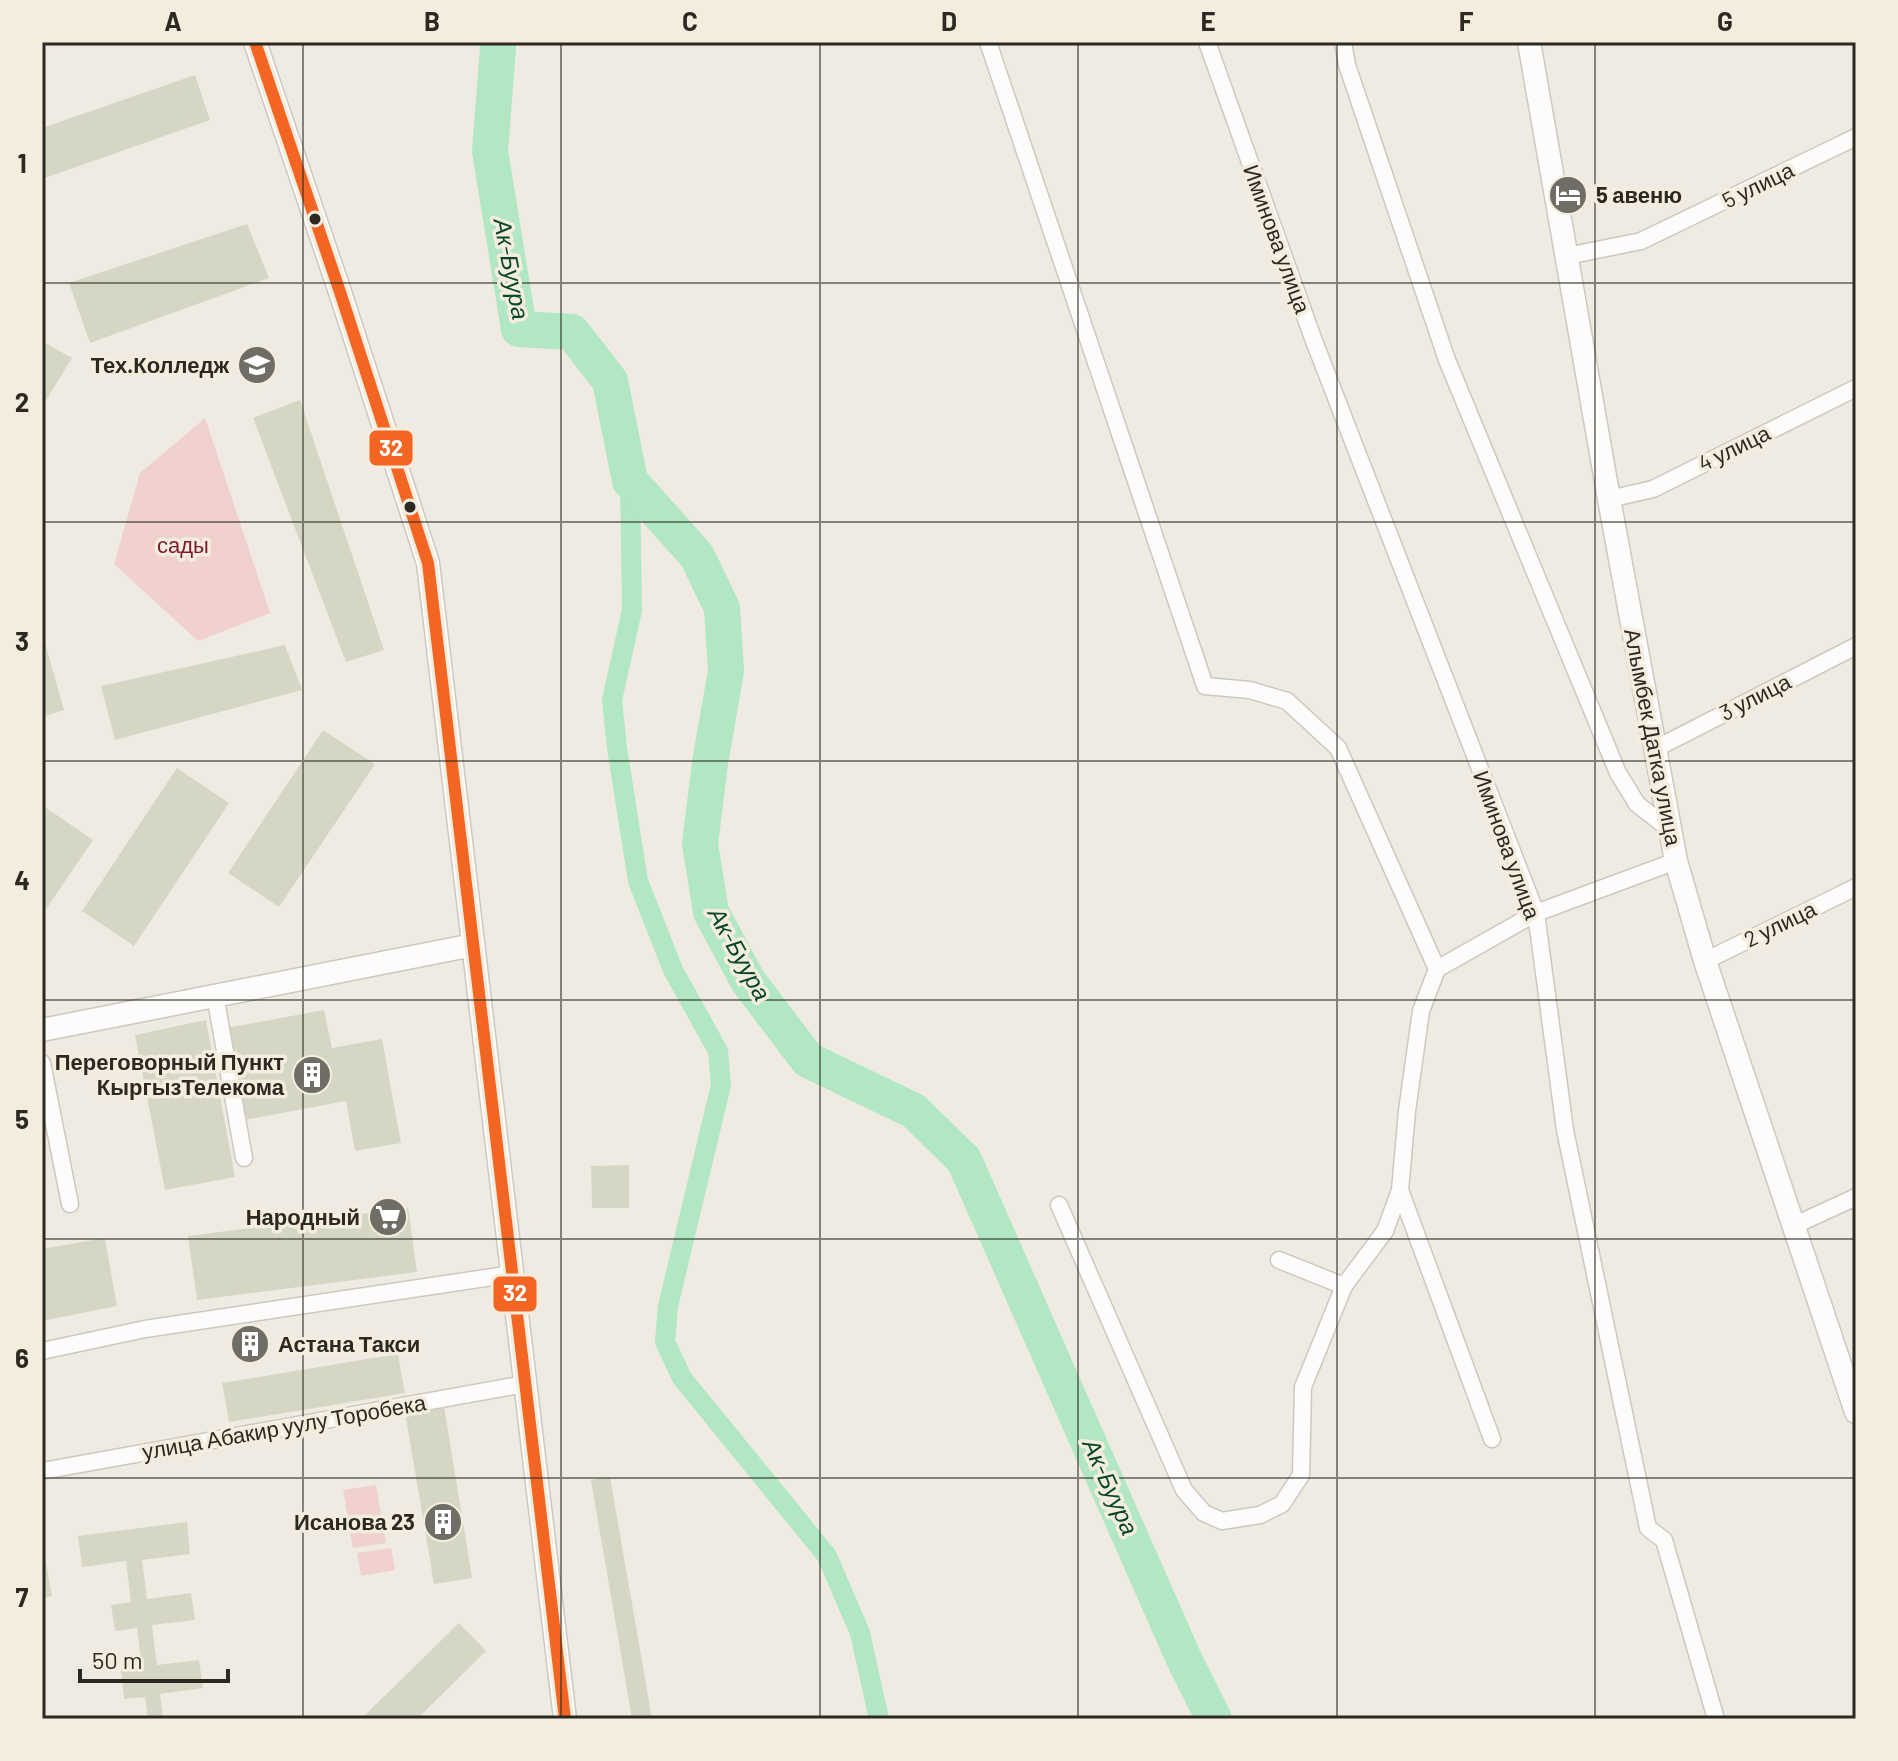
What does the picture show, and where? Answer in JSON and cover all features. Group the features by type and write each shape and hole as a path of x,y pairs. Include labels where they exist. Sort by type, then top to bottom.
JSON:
{"main road":[{"path":"255,42 428,563 565,1719"},
{"name":"Алымбек Датка улица","path":"1529,42 1676,861 1705,961 1856,1412"},
{"path":"42,1030 473,945"}],"street":[{"path":"988,42 1205,686 1250,690 1287,701 1338,748 1437,969"},
{"name":"Иминова улица","path":"1207,42 1314,341 1536,913 1565,1130 1648,1528 1664,1540 1716,1719"},
{"path":"1343,42 1347,65 1465,404 1618,773 1637,804 1669,829"},
{"name":"5 улица","path":"1567,256 1641,241 1856,137"},
{"name":"4 улица","path":"1609,499 1653,489 1856,388"},
{"name":"3 улица","path":"1655,749 1856,646"},
{"path":"1059,1205 1184,1490 1204,1513 1222,1521 1260,1515 1282,1504 1301,1475 1303,1387 1344,1286 1385,1231 1400,1190 1421,1011 1437,969 1536,913 1676,861"},
{"name":"2 улица","path":"1705,961 1856,887"},
{"path":"215,995 244,1158"},
{"path":"42,1063 70,1204"},
{"path":"1400,1190 1492,1439"},
{"path":"1793,1226 1856,1197"},
{"path":"1279,1260 1344,1286"},
{"path":"42,1351 145,1329 512,1274"},
{"name":"улица Абакир уулу Торобека","path":"42,1471 525,1384"}],"green space":[{"name":"сады","path":"205,418 270,613 198,641 114,564 140,473"},
{"path":"376,1485 386,1543 353,1548 343,1490"},
{"path":"391,1548 395,1570 361,1576 357,1553"}],"building":[{"path":"195,75 210,120 42,179 42,128"},
{"path":"247,224 269,278 90,343 69,283"},
{"path":"42,341 72,358 42,407"},
{"path":"300,400 384,650 346,662 253,418"},
{"path":"42,632 64,710 42,717"},
{"path":"285,645 302,690 115,740 101,686"},
{"path":"323,730 375,764 279,907 228,873"},
{"path":"177,768 229,803 134,946 82,911"},
{"path":"42,805 93,840 42,915"},
{"name":"Переговорный Пункт КыргызТелекома","path":"324,1010 332,1048 382,1039 401,1143 355,1151 346,1101 244,1120 227,1028"},
{"path":"206,1020 235,1177 165,1190 135,1035"},
{"path":"629,1165 629,1208 592,1208 591,1166"},
{"path":"408,1208 417,1272 197,1300 188,1236"},
{"path":"105,1238 117,1306 42,1321 42,1249"},
{"name":"Астана Такси","path":"258,1334 261,1351 241,1355 239,1337"},
{"path":"398,1354 405,1393 229,1422 222,1383"},
{"name":"Исанова 23","path":"444,1406 472,1578 434,1584 405,1412"},
{"path":"610,1477 652,1719 632,1719 591,1480"},
{"path":"187,1522 190,1554 142,1560 147,1599 191,1593 195,1620 152,1625 157,1665 199,1660 203,1688 160,1694 163,1719 148,1719 145,1697 124,1699 121,1670 142,1668 137,1628 115,1631 111,1605 131,1602 126,1561 82,1567 78,1536"},
{"path":"42,1540 52,1596 42,1598"},
{"path":"459,1623 486,1651 417,1719 361,1719"}],"waterway":[{"name":"Ак-Буура","path":"497,42 490,151 519,329 572,332 610,381 630,481 697,556 722,608 726,671 700,844 711,912 748,981 808,1060 914,1111 964,1160 1184,1659 1214,1719"},
{"path":"630,481 632,610 612,700 617,748 638,881 673,970 718,1051 721,1085 668,1306 665,1342 682,1378 827,1556 860,1633 879,1719"}],"transit line":[{"name":"32","path":"255,42 428,563 565,1719"}],"place":[{"name":"5 авеню","path":"1568,195"},
{"name":"Тех.Колледж","path":"257,365"},
{"name":"Переговорный Пункт КыргызТелекома","path":"312,1075"},
{"name":"Народный","path":"388,1217"},
{"name":"Астана Такси","path":"250,1344"},
{"name":"Исанова 23","path":"443,1522"}]}
